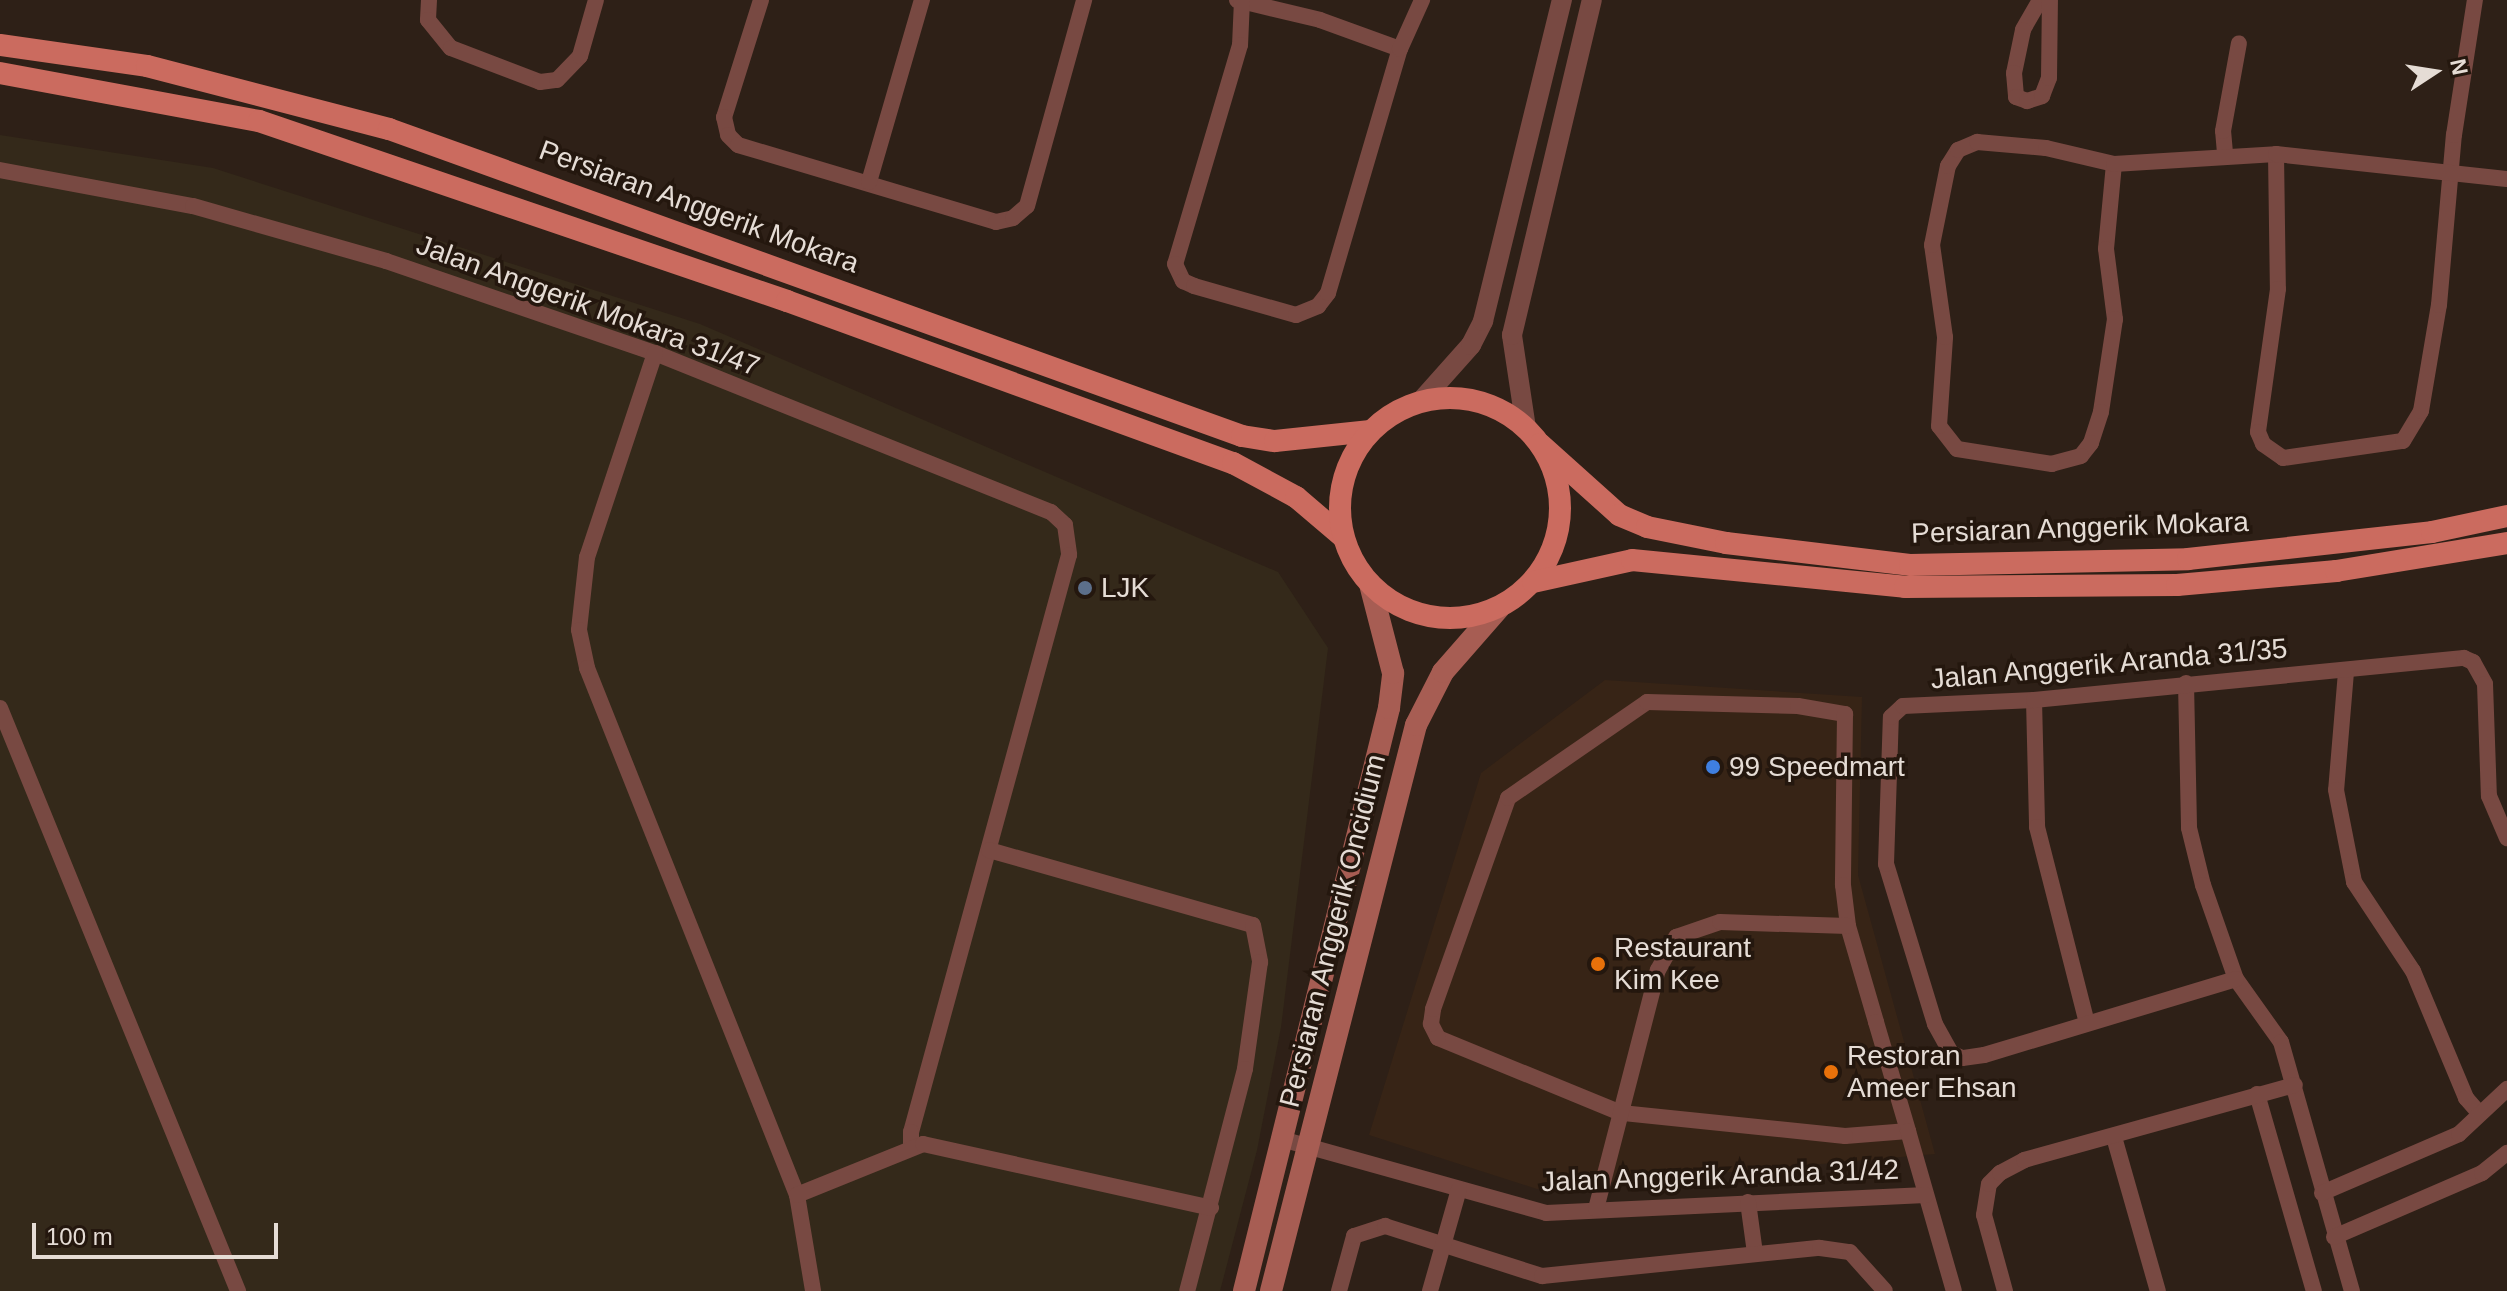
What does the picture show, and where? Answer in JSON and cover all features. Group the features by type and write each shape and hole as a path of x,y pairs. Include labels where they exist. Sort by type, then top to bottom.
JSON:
{"main road":[{"name":"Persiaran Anggerik Mokara","path":"0,45 147,66 389,129 1242,436 1275,441 1370,431"},
{"name":"Persiaran Anggerik Mokara","path":"0,73 259,121 787,301 1233,463 1296,497 1343,537"},
{"path":"1422,400 1478,400 1533,436 1560,505 1554,546 1533,582 1499,608 1444,620 1391,602 1370,584 1343,537 1342,480 1370,431 1394,412 1422,400"},
{"name":"Persiaran Anggerik Mokara","path":"1533,436 1619,515 1647,527 1726,543 1910,565 2188,559 2417,534 2507,516"},
{"name":"Persiaran Anggerik Mokara","path":"1533,582 1632,560 1905,587 2177,585 2350,569 2507,543"},
{"name":"Persiaran Anggerik Oncidium","path":"1244,1291 1285,1140 1389,708 1393,673 1370,584"},
{"name":"Persiaran Anggerik Oncidium","path":"1271,1291 1311,1146 1416,725 1443,672 1499,608"}],"street":[{"path":"429,0 428,20 439,38 486,64 530,80 557,80 580,56 596,0"},
{"path":"761,0 724,117 728,135 738,145 989,220 1007,221 1027,206 1084,0"},
{"path":"869,182 922,0"},
{"path":"1400,49 1320,20 1240,0 1240,45 1175,257 1183,281 1296,315 1310,312 1325,299 1400,49 1422,0"},
{"path":"1422,400 1471,345 1483,321 1562,0"},
{"path":"1533,436 1515,373 1514,320 1592,0"},
{"path":"2040,0 2023,30 2014,73 2016,97 2027,101 2042,96 2049,78 2050,0"},
{"path":"2276,154 2278,289 2258,432 2263,444 2283,458 2403,441 2413,428 2439,305 2450,173 2475,0"},
{"path":"2225,153 2223,131 2239,43"},
{"path":"2114,164 2106,249 2115,319 2104,397 2091,443 2081,456 2052,464 1957,449 1939,426 1945,337 1932,245 1948,166 1958,150 1977,142 2046,148 2114,164 2225,153 2276,154 2507,179"},
{"name":"Jalan Anggerik Mokara 31/47","path":"0,170 193,206 364,253 655,353 1051,512 1065,525 1068,539 1058,600 911,1132 911,1146"},
{"path":"655,353 587,557 580,597 581,640 587,668 797,1195 813,1291"},
{"name":"Jalan Anggerik Aranda 31/35","path":"2236,979 1984,1055 1962,1058 1951,1053 1935,1024 1886,864 1891,717 1903,706 2034,700 2186,683 2346,672 2464,658 2473,662 2485,684 2489,796 2507,838"},
{"path":"2346,672 2336,790 2354,882 2413,971 2466,1098 2478,1112"},
{"path":"2186,683 2189,828 2236,979 2275,1031 2295,1085 2334,1237 2352,1291"},
{"path":"2034,700 2037,827 2087,1023"},
{"path":"1908,1131 1845,1136 1621,1113 1438,1038 1433,1031 1433,1009 1508,798 1647,702 1835,709 1845,714 1848,723 1843,885 1848,926 1908,1131 1954,1291"},
{"path":"0,708 238,1291"},
{"path":"989,850 1253,925 1260,962 1245,1069 1187,1291"},
{"path":"1596,1209 1658,970 1676,937 1720,922 1848,926"},
{"path":"2005,1291 1984,1215 1989,1184 2024,1160 2295,1085"},
{"path":"2322,1193 2459,1134 2478,1112 2507,1089"},
{"path":"2257,1094 2314,1291"},
{"path":"2114,1137 2158,1291"},
{"name":"Jalan Anggerik Aranda 31/42","path":"1285,1140 1546,1213 1926,1195"},
{"path":"797,1195 911,1146 936,1145 1211,1208"},
{"path":"2334,1237 2482,1173 2507,1153"},
{"path":"1430,1291 1459,1189"},
{"path":"1748,1202 1755,1253"},
{"path":"1339,1291 1354,1236 1385,1226 1540,1283 1755,1253 1820,1248 1850,1252 1885,1291"}],"shaded area":[{"path":"0,135 213,168 700,324 1278,572 1328,648 1281,1027 1257,1150 1220,1291 0,1291"},
{"path":"1605,680 1862,697 1858,875 1935,1154 1537,1189 1369,1135 1481,773"}],"place":[{"name":"LJK","path":"1085,588"},
{"name":"99 Speedmart","path":"1713,767"},
{"name":"Restaurant Kim Kee","path":"1598,964"},
{"name":"Restoran Ameer Ehsan","path":"1831,1072"}]}
